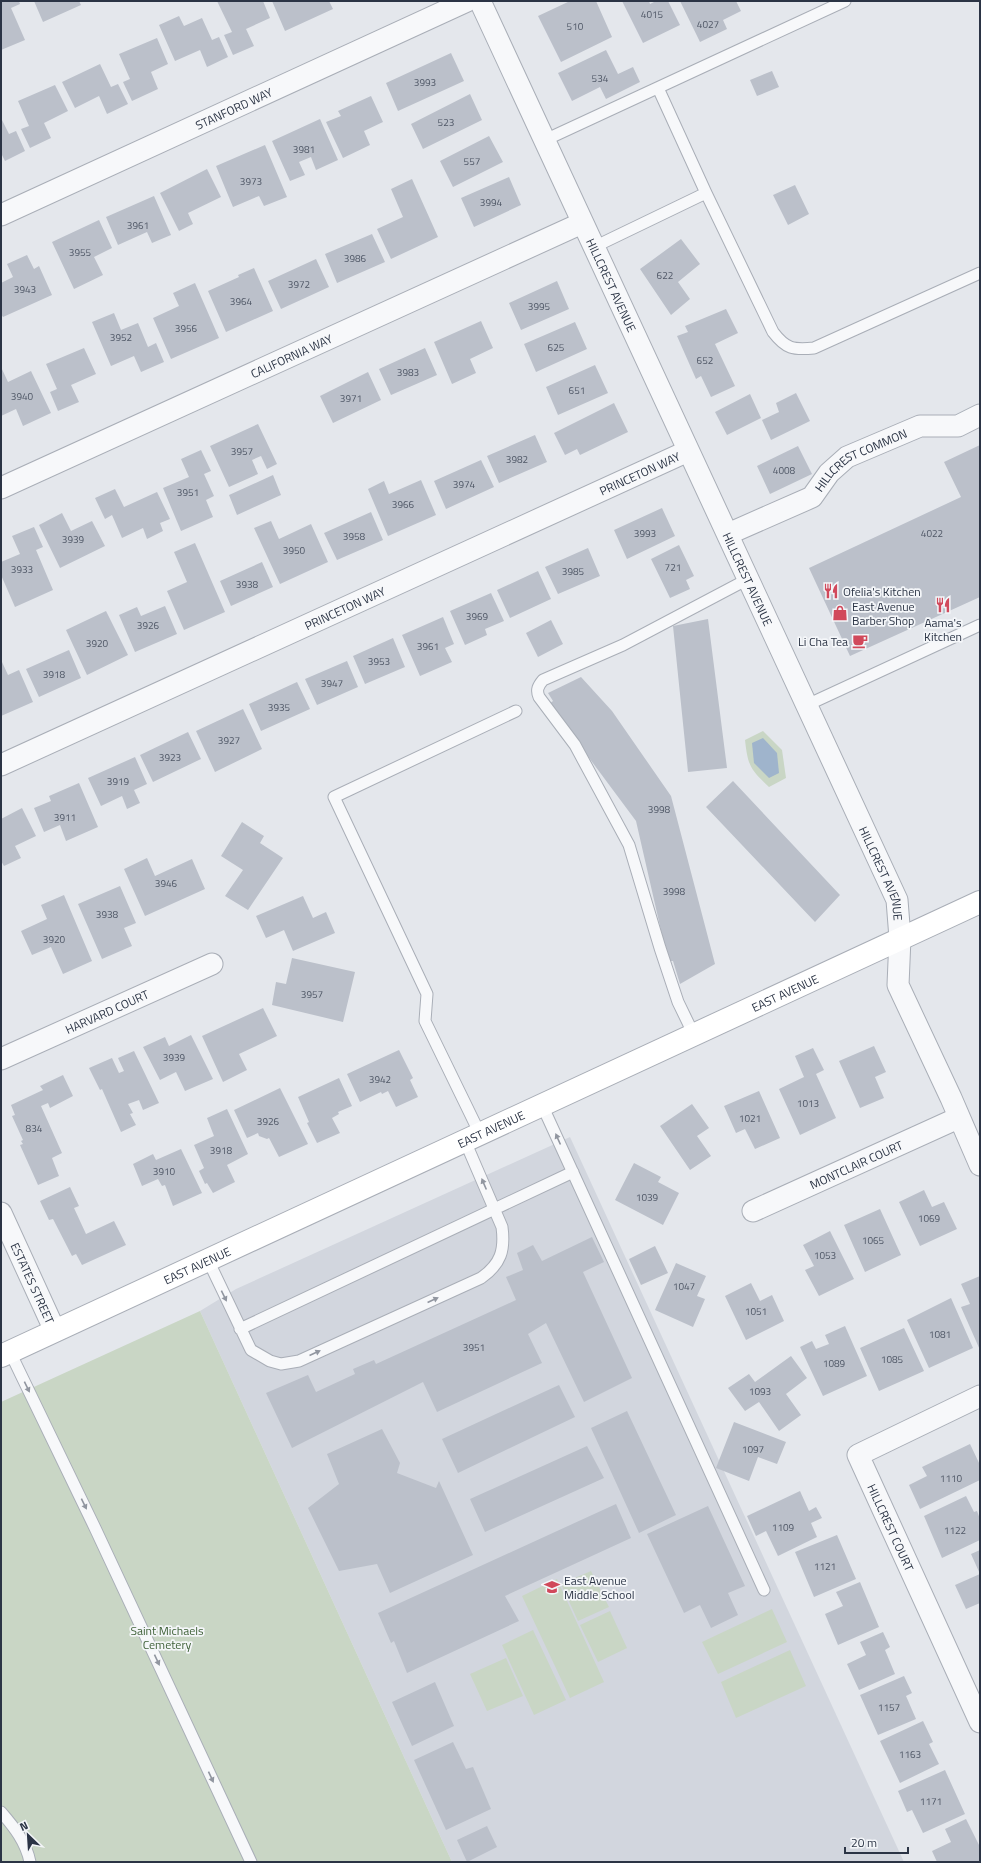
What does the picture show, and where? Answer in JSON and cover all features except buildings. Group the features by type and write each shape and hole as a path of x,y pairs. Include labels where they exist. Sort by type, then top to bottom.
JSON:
{"main road":[{"name":"EAST AVENUE","path":"6,1354 980,902"}],"street":[{"name":"STANFORD WAY","path":"1,215 467,1"},
{"name":"HILLCREST AVENUE","path":"480,1 897,900 900,938 898,986 951,1098 958,1118 980,1165"},
{"name":"CALIFORNIA WAY","path":"1,488 582,222"},
{"name":"HILLCREST COMMON","path":"728,534 812,498 829,473 847,457 920,426 958,426 980,415"},
{"name":"PRINCETON WAY","path":"1,765 688,452"},
{"name":"HARVARD COURT","path":"1,1059 212,964"},
{"name":"MONTCLAIR COURT","path":"753,1211 958,1118"},
{"name":"ESTATES STREET","path":"1,1214 55,1331"},
{"name":"HILLCREST COURT","path":"980,1396 858,1455 980,1722"}],"lane":[{"path":"545,140 845,1"},
{"path":"658,88 706,193 773,332 783,345 798,350 814,348 980,273"},
{"path":"594,247 706,193"},
{"path":"694,1035 675,995 630,846 575,745 539,697 537,692 538,685 543,680 623,645 748,579"},
{"path":"807,705 980,625"},
{"path":"208,1260 251,1350 270,1361 281,1364 299,1361 481,1278 493,1270 502,1249 502,1227 495,1210 473,1137 424,1021 427,994 334,797 516,711"},
{"path":"542,1105 764,1590"},
{"path":"240,1328 495,1210 573,1172"},
{"path":"6,1354 95,1528 251,1862"},
{"path":"1,1812 22,1840 30,1862"}],"shaded area":[{"name":"East Avenue Middle School","path":"570,1137 904,1862 452,1862 200,1311 236,1289"}],"green space":[{"path":"763,731 782,750 786,778 769,787 751,766 747,756 745,740"},
{"name":"Saint Michaels Cemetery","path":"200,1311 452,1862 1,1862 1,1402"},
{"path":"591,1571 609,1607 578,1621 561,1584"},
{"path":"557,1579 604,1682 570,1698 522,1596"},
{"path":"772,1609 787,1642 718,1674 702,1642"},
{"path":"610,1611 627,1648 598,1662 580,1625"},
{"path":"533,1630 566,1700 534,1715 502,1645"},
{"path":"790,1650 806,1686 736,1718 721,1682"},
{"path":"506,1658 523,1696 487,1711 470,1674"}],"water":[{"path":"763,738 777,753 779,773 769,778 754,763 752,743"}],"place":[{"name":"Ofelia's Kitchen","path":"831,591"},
{"name":"Aama's Kitchen","path":"943,605"},
{"name":"East Avenue Barber Shop","path":"840,613"},
{"name":"Li Cha Tea","path":"860,641"},
{"name":"East Avenue Middle School","path":"552,1587"}]}
